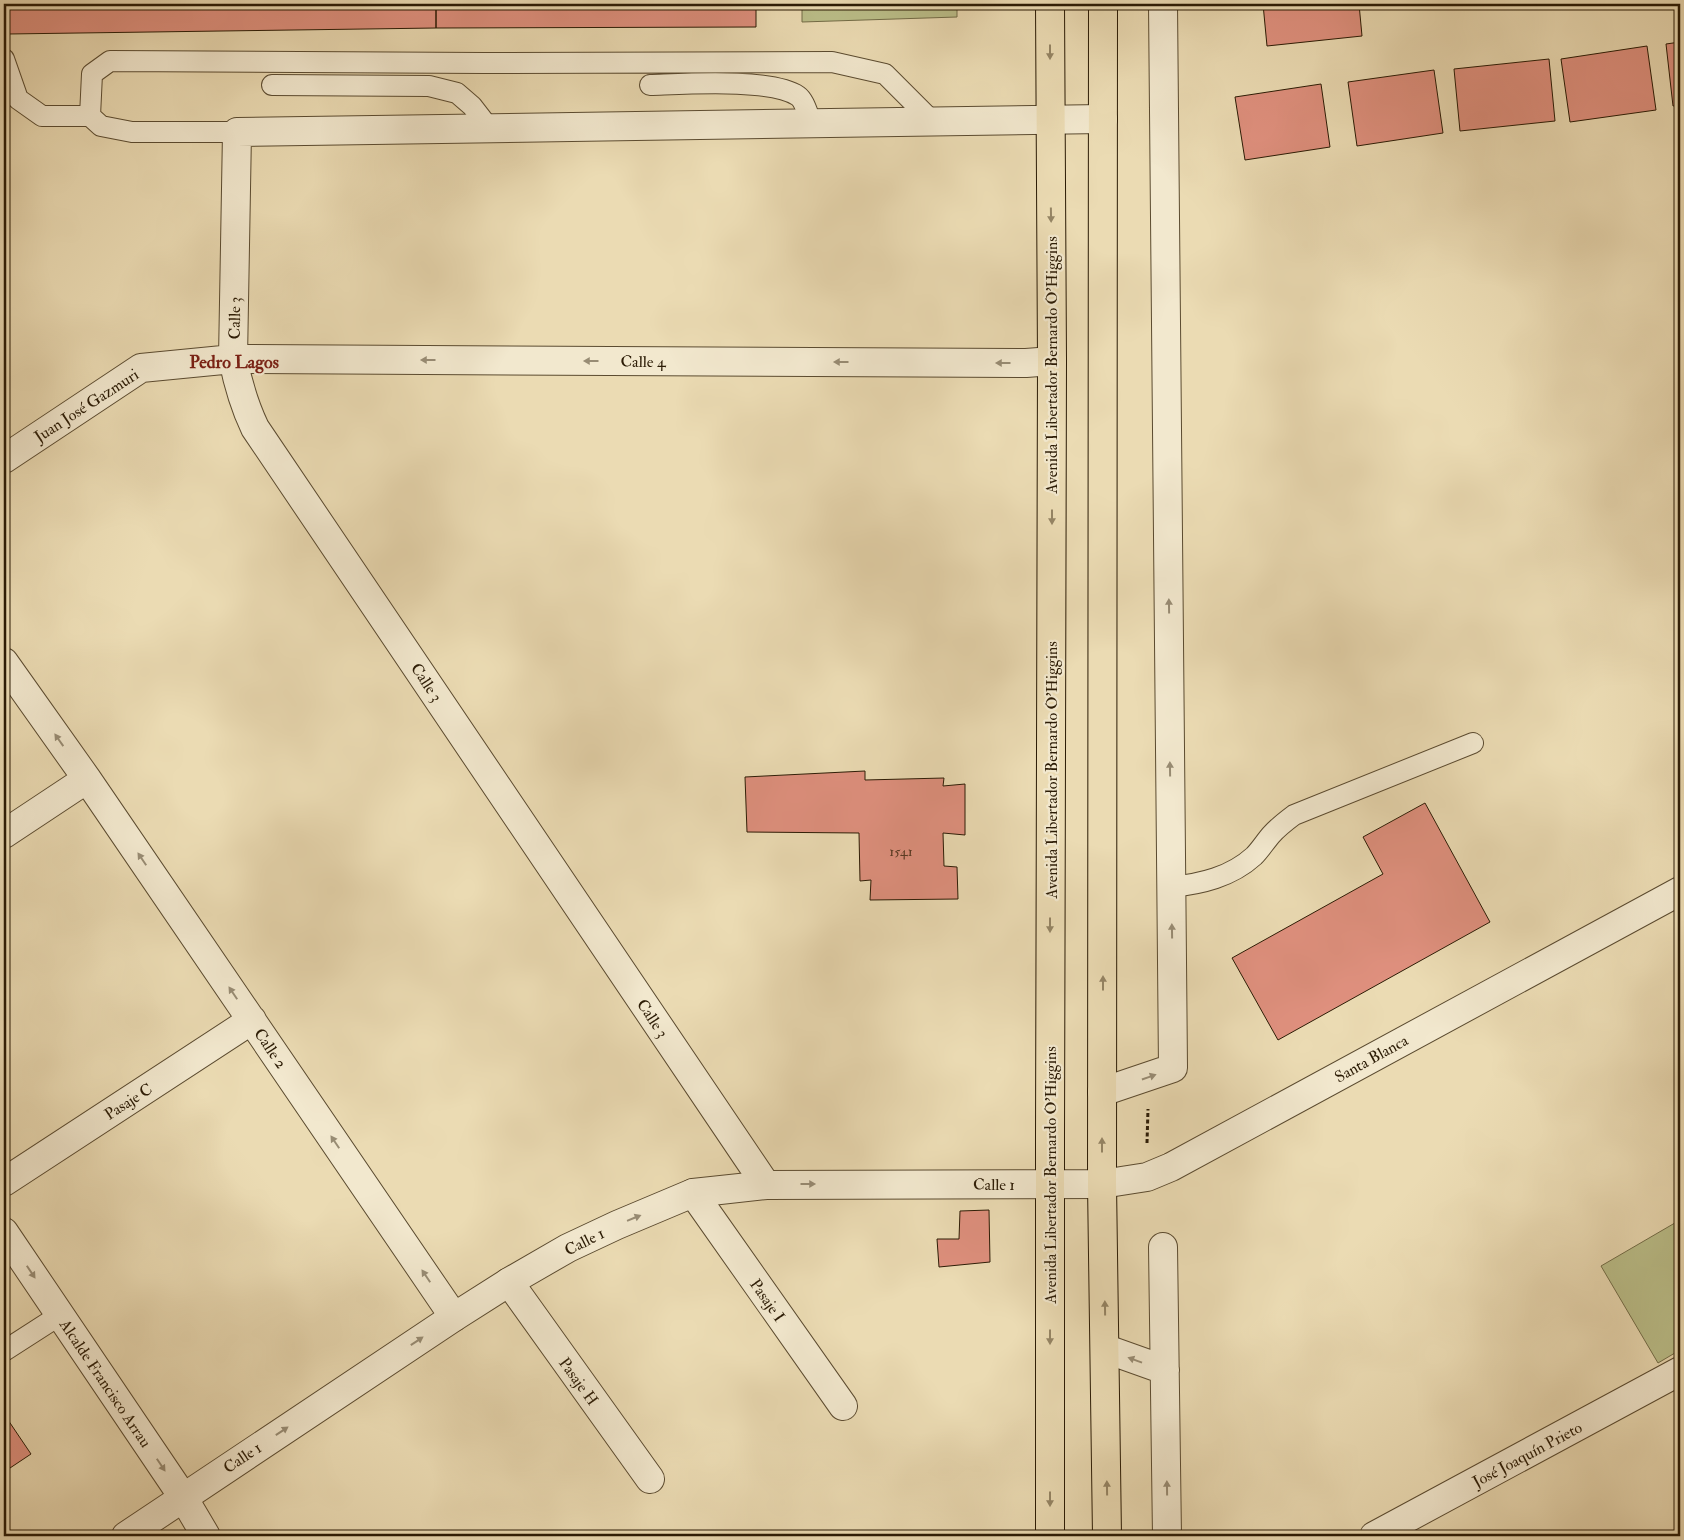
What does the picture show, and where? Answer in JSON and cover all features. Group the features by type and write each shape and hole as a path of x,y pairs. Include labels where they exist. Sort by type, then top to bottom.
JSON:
{"main road":[{"name":"Avenida Libertador Bernardo O'Higgins","path":"1050,4 1052,362 1050,1536"},
{"path":"1103,4 1102,1184 1106,1349 1107,1536"}],"street":[{"path":"1102,1092 1173,1068 1163,4"},
{"path":"237,132 1103,119"},
{"name":"Calle 3","path":"237,132 233,359 245,409 255,428 766,1185"},
{"name":"Calle 4","path":"233,359 1052,362"},
{"name":"Juan José Gazmuri","path":"4,459 141,368 233,359"},
{"name":"Calle 2","path":"4,662 87,779 454,1317"},
{"path":"4,834 87,779"},
{"name":"Santa Blanca","path":"1050,1183 1102,1184 1147,1176 1171,1167 1680,890"},
{"name":"Pasaje C","path":"4,1182 252,1020"},
{"name":"Calle 1","path":"126,1536 508,1282 568,1248 693,1193 766,1185 1050,1183"},
{"name":"Pasaje I","path":"693,1193 843,1406"},
{"name":"Alcalde Francisco Arrau","path":"4,1232 183,1497 206,1536"},
{"path":"1163,1247 1167,1536"},
{"name":"Pasaje H","path":"508,1282 650,1479"},
{"path":"1106,1349 1165,1370"},
{"name":"José Joaquín Prieto","path":"1374,1536 1680,1371"}],"lane":[{"path":"4,59 18,99 42,116 90,116 101,126 132,132 237,132"},
{"path":"90,116 92,74 110,61 832,62 885,74 933,122"},
{"path":"650,85 742,84 786,90 800,97 812,123"},
{"path":"272,85 429,86 457,93 472,106 489,128"},
{"path":"1171,887 1193,885 1235,870 1253,856 1282,824 1294,815 1473,743"},
{"path":"4,1351 60,1315"}],"green space":[{"path":"802,4 957,4 957,17 802,22"},
{"path":"1680,1220 1680,1350 1658,1363 1601,1266"}],"building":[{"path":"8,4 436,4 436,28 8,34"},
{"path":"436,4 756,4 756,27 436,28"},
{"path":"1263,4 1359,4 1362,36 1267,46"},
{"path":"1680,42 1680,105 1673,106 1666,44"},
{"path":"1647,46 1656,110 1570,122 1561,59"},
{"path":"1549,59 1555,121 1460,131 1454,69"},
{"path":"1434,70 1443,133 1357,146 1348,82"},
{"path":"1321,84 1330,147 1245,160 1235,97"},
{"path":"865,771 865,780 944,778 943,786 965,784 965,835 943,833 944,866 957,867 958,899 870,900 871,880 860,881 859,833 747,832 745,777"},
{"path":"1425,803 1490,922 1278,1040 1232,958 1383,874 1363,837"},
{"path":"989,1210 990,1262 939,1267 937,1239 959,1239 960,1211"},
{"path":"4,1414 31,1454 4,1472"}],"district":[{"name":"Pedro Lagos","path":"234,362"}]}
